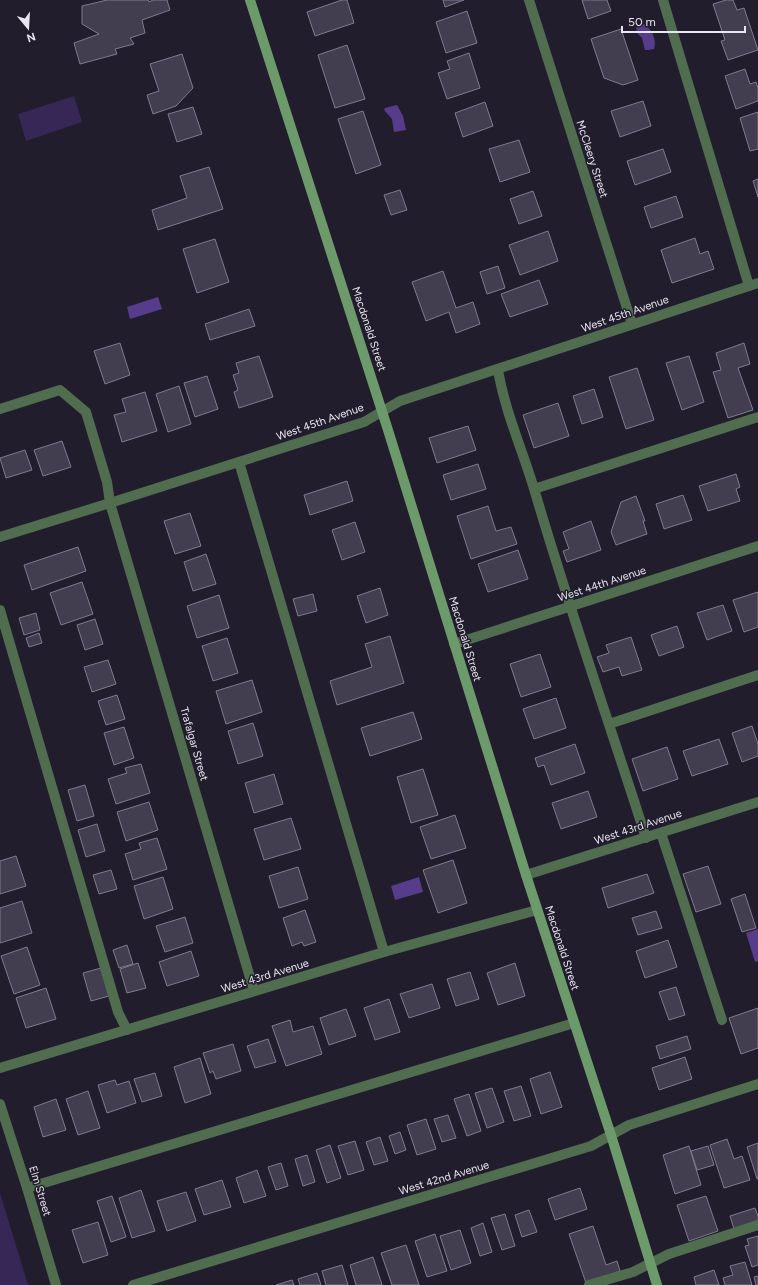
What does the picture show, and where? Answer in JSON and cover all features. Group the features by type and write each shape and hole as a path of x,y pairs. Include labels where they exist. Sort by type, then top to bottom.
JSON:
{"street":[{"name":"Macdonald Street","path":"250,0 382,411 537,910 611,1136 657,1285"},
{"name":"McCleery Street","path":"530,0 632,324"},
{"path":"664,0 754,285"},
{"name":"West 45th Avenue","path":"0,537 364,422 400,401 754,285"},
{"path":"498,370 501,388 534,488 570,607 610,724 646,838"},
{"name":"Trafalgar Street","path":"0,409 60,390 86,412 107,482 110,503 254,991"},
{"path":"534,488 758,417"},
{"path":"239,462 384,952"},
{"name":"West 44th Avenue","path":"454,644 758,546"},
{"path":"0,610 118,1012 127,1030"},
{"path":"610,724 758,675"},
{"name":"West 43rd Avenue","path":"526,875 758,802"},
{"path":"661,833 722,1020"},
{"name":"West 43rd Avenue","path":"0,1068 384,952 537,910"},
{"path":"27,1188 574,1023"},
{"name":"West 42nd Avenue","path":"132,1285 591,1146 629,1125 758,1084"},
{"name":"Elm Street","path":"0,1104 56,1285"},
{"path":"590,1285 633,1272 669,1254 758,1225"}],"shaded area":[{"path":"643,24 649,28 653,35 655,42 654,49 645,50 642,38 637,33 636,28"},
{"path":"74,96 82,122 26,141 18,114"},
{"path":"397,105 403,116 406,130 394,132 392,119 384,110 385,108"},
{"path":"158,297 162,309 130,319 127,307"},
{"path":"419,877 423,892 395,900 391,886"},
{"path":"758,929 758,961 755,962 746,933"},
{"path":"0,1193 28,1285 0,1285"}],"building":[{"path":"107,0 148,0 149,2 153,0 167,0 170,10 142,20 145,33 130,38 134,44 115,49 117,54 80,64 74,43 99,34 82,24 82,6"},
{"path":"342,0 347,0 354,23 315,36 307,12"},
{"path":"443,0 464,0 445,7"},
{"path":"582,0 607,0 611,11 588,19"},
{"path":"726,0 733,0 737,10 744,8 758,50 728,60 721,41 725,40 713,4"},
{"path":"467,11 477,43 446,53 436,22"},
{"path":"621,29 638,80 623,85 604,78 591,39"},
{"path":"347,45 365,99 335,108 318,55"},
{"path":"469,53 480,88 447,99 438,73 450,69 447,61"},
{"path":"182,54 193,88 176,106 153,114 147,95 159,91 150,64"},
{"path":"745,69 750,84 756,82 758,88 758,101 736,109 725,76"},
{"path":"643,101 651,126 620,137 611,111"},
{"path":"485,102 493,126 463,137 455,113"},
{"path":"193,107 202,134 177,142 168,114"},
{"path":"363,111 381,165 356,174 338,119"},
{"path":"758,112 758,149 750,151 740,118"},
{"path":"519,140 530,172 500,182 489,149"},
{"path":"663,149 671,172 635,185 627,161"},
{"path":"209,167 223,209 158,230 152,210 187,198 180,176"},
{"path":"758,179 758,197 753,181"},
{"path":"400,190 407,210 391,215 384,195"},
{"path":"533,191 542,216 519,224 510,199"},
{"path":"676,196 683,217 651,228 644,207"},
{"path":"548,231 558,261 520,275 509,245"},
{"path":"695,238 700,254 708,251 714,269 672,283 661,250"},
{"path":"215,239 229,282 197,293 183,249"},
{"path":"498,266 505,288 487,294 480,272"},
{"path":"443,271 456,308 473,302 480,324 456,333 449,312 426,321 412,282"},
{"path":"539,280 548,304 510,317 501,294"},
{"path":"249,309 255,326 210,340 205,324"},
{"path":"120,343 130,375 105,384 94,351"},
{"path":"744,343 750,364 738,368 753,410 728,418 713,372 721,370 716,353"},
{"path":"259,356 273,397 239,408 234,392 238,390 233,375 239,373 236,363"},
{"path":"689,356 704,402 682,410 666,363"},
{"path":"637,368 654,420 626,429 609,377"},
{"path":"207,376 218,409 195,417 184,383"},
{"path":"179,386 191,424 168,432 156,394"},
{"path":"594,389 603,417 582,424 573,396"},
{"path":"145,392 157,431 122,442 114,415 126,412 122,399"},
{"path":"558,403 569,436 534,448 523,415"},
{"path":"468,426 476,450 437,463 429,438"},
{"path":"62,441 71,467 43,476 34,450"},
{"path":"25,450 32,470 6,478 0,458"},
{"path":"478,464 486,489 451,500 443,475"},
{"path":"736,474 740,487 736,489 740,501 708,511 699,486"},
{"path":"347,481 353,501 310,515 304,495"},
{"path":"683,495 692,520 664,529 656,504"},
{"path":"636,496 645,521 643,521 647,534 616,545 611,532 621,502"},
{"path":"488,506 496,531 511,527 517,544 471,559 457,516"},
{"path":"190,513 201,546 175,554 164,521"},
{"path":"591,521 601,550 567,562 563,551 569,549 563,532"},
{"path":"355,522 365,552 342,560 332,530"},
{"path":"78,547 86,571 32,590 24,565"},
{"path":"518,550 528,579 488,592 478,564"},
{"path":"206,554 216,584 193,591 184,562"},
{"path":"82,582 93,614 61,625 50,593"},
{"path":"380,588 388,615 366,623 357,596"},
{"path":"758,592 758,627 744,632 733,600"},
{"path":"313,594 317,611 298,616 293,599"},
{"path":"219,595 229,628 197,638 187,606"},
{"path":"723,605 732,631 707,640 697,613"},
{"path":"36,613 40,630 24,635 19,618"},
{"path":"95,619 103,644 85,650 77,625"},
{"path":"677,626 684,647 659,656 651,635"},
{"path":"39,633 42,643 29,647 26,638"},
{"path":"390,636 404,683 337,705 330,681 372,667 365,644"},
{"path":"631,637 642,670 622,676 619,667 603,672 597,657 609,653 606,645"},
{"path":"227,638 238,673 213,681 202,646"},
{"path":"540,654 551,687 521,697 510,664"},
{"path":"108,660 116,684 92,692 84,667"},
{"path":"252,680 262,712 226,724 216,691"},
{"path":"117,695 125,719 106,725 98,701"},
{"path":"556,698 566,728 534,739 523,709"},
{"path":"413,712 422,739 370,756 361,728"},
{"path":"253,723 263,756 238,764 228,731"},
{"path":"752,726 758,744 758,756 742,762 732,733"},
{"path":"124,727 134,758 114,765 104,733"},
{"path":"719,739 728,764 692,776 683,751"},
{"path":"575,744 585,773 551,785 544,765 538,767 535,758"},
{"path":"667,747 678,779 643,791 632,759"},
{"path":"141,764 150,793 116,804 108,779 127,773 125,768"},
{"path":"423,769 438,815 411,823 397,777"},
{"path":"274,774 283,804 254,813 245,783"},
{"path":"85,785 94,816 77,821 68,790"},
{"path":"588,791 597,817 561,829 552,803"},
{"path":"149,802 158,830 126,841 117,812"},
{"path":"455,815 466,848 431,859 420,827"},
{"path":"291,818 301,849 264,860 254,829"},
{"path":"97,824 105,851 86,857 78,830"},
{"path":"157,838 167,869 133,880 125,854 141,849 139,843"},
{"path":"16,856 26,886 0,894 0,861"},
{"path":"453,860 467,903 438,913 423,870"},
{"path":"708,866 721,904 696,912 683,874"},
{"path":"298,867 308,899 279,908 269,876"},
{"path":"111,870 117,889 99,894 93,875"},
{"path":"647,874 654,893 608,908 602,888"},
{"path":"163,877 173,909 144,919 134,886"},
{"path":"745,894 756,928 742,932 731,899"},
{"path":"22,901 32,933 0,943 0,908"},
{"path":"305,910 316,942 304,946 302,942 292,946 283,918"},
{"path":"656,911 662,928 638,935 632,918"},
{"path":"185,917 193,943 165,952 156,926"},
{"path":"668,940 677,967 645,978 636,951"},
{"path":"127,945 133,964 119,968 113,950"},
{"path":"27,947 40,985 14,994 1,956"},
{"path":"191,951 199,976 167,986 159,962"},
{"path":"138,963 146,988 127,993 120,969"},
{"path":"515,963 525,996 498,1005 487,973"},
{"path":"101,968 109,996 91,1001 83,973"},
{"path":"470,972 479,999 456,1006 447,979"},
{"path":"432,984 440,1008 409,1018 400,994"},
{"path":"676,987 685,1015 669,1020 659,992"},
{"path":"46,988 56,1019 26,1028 16,998"},
{"path":"389,999 400,1032 375,1040 364,1008"},
{"path":"758,1008 758,1048 741,1054 729,1018"},
{"path":"346,1009 356,1036 329,1045 320,1018"},
{"path":"290,1020 293,1032 313,1026 322,1054 286,1066 272,1026"},
{"path":"687,1036 691,1049 660,1059 656,1046"},
{"path":"268,1039 276,1062 255,1068 247,1046"},
{"path":"233,1044 241,1071 216,1079 213,1071 210,1073 203,1053"},
{"path":"685,1057 692,1079 659,1090 652,1068"},
{"path":"200,1058 211,1094 185,1103 174,1067"},
{"path":"550,1072 562,1107 541,1114 530,1079"},
{"path":"155,1073 162,1096 142,1102 134,1079"},
{"path":"115,1080 117,1085 129,1081 136,1103 107,1113 98,1085"},
{"path":"521,1086 531,1116 514,1121 504,1091"},
{"path":"492,1088 504,1122 487,1128 475,1093"},
{"path":"88,1091 100,1128 78,1135 66,1099"},
{"path":"469,1094 481,1131 467,1136 454,1099"},
{"path":"56,1099 66,1130 43,1137 34,1107"},
{"path":"448,1115 456,1138 442,1142 434,1119"},
{"path":"426,1119 436,1149 417,1155 407,1125"},
{"path":"400,1132 406,1150 395,1154 389,1136"},
{"path":"380,1137 388,1161 374,1165 366,1142"},
{"path":"727,1139 734,1159 742,1156 750,1180 724,1188 710,1145"},
{"path":"355,1141 364,1170 348,1175 338,1146"},
{"path":"758,1143 758,1179 757,1179 747,1147"},
{"path":"330,1145 341,1178 327,1183 316,1150"},
{"path":"689,1146 701,1185 675,1194 663,1155"},
{"path":"708,1146 714,1165 697,1170 691,1151"},
{"path":"307,1155 315,1182 303,1186 295,1159"},
{"path":"281,1163 288,1186 276,1190 268,1167"},
{"path":"257,1170 266,1196 244,1203 236,1178"},
{"path":"222,1180 231,1207 204,1215 195,1189"},
{"path":"580,1188 587,1209 555,1220 548,1199"},
{"path":"141,1190 155,1231 132,1238 119,1198"},
{"path":"186,1192 196,1221 167,1231 157,1201"},
{"path":"112,1196 126,1237 111,1242 97,1201"},
{"path":"706,1196 718,1231 689,1241 677,1205"},
{"path":"755,1208 758,1221 734,1229 730,1216"},
{"path":"529,1210 537,1232 522,1237 515,1215"},
{"path":"505,1214 515,1246 502,1250 491,1218"},
{"path":"98,1222 108,1255 83,1263 72,1230"},
{"path":"483,1223 492,1252 480,1256 471,1228"},
{"path":"593,1226 606,1265 617,1261 620,1271 586,1283 569,1234"},
{"path":"460,1230 471,1263 451,1270 440,1236"},
{"path":"435,1234 447,1271 427,1277 415,1241"},
{"path":"758,1236 758,1265 752,1267 745,1246 749,1245 747,1239"},
{"path":"406,1245 419,1285 392,1285 381,1253"},
{"path":"373,1257 382,1285 356,1285 350,1265"},
{"path":"745,1262 752,1285 725,1285 723,1278 733,1275 730,1266"},
{"path":"342,1265 348,1285 326,1285 322,1271"},
{"path":"714,1270 719,1285 696,1285 694,1277"},
{"path":"317,1273 321,1285 300,1285 298,1279"},
{"path":"758,1276 758,1285 756,1285 754,1277"},
{"path":"292,1280 294,1285 276,1285"}]}
